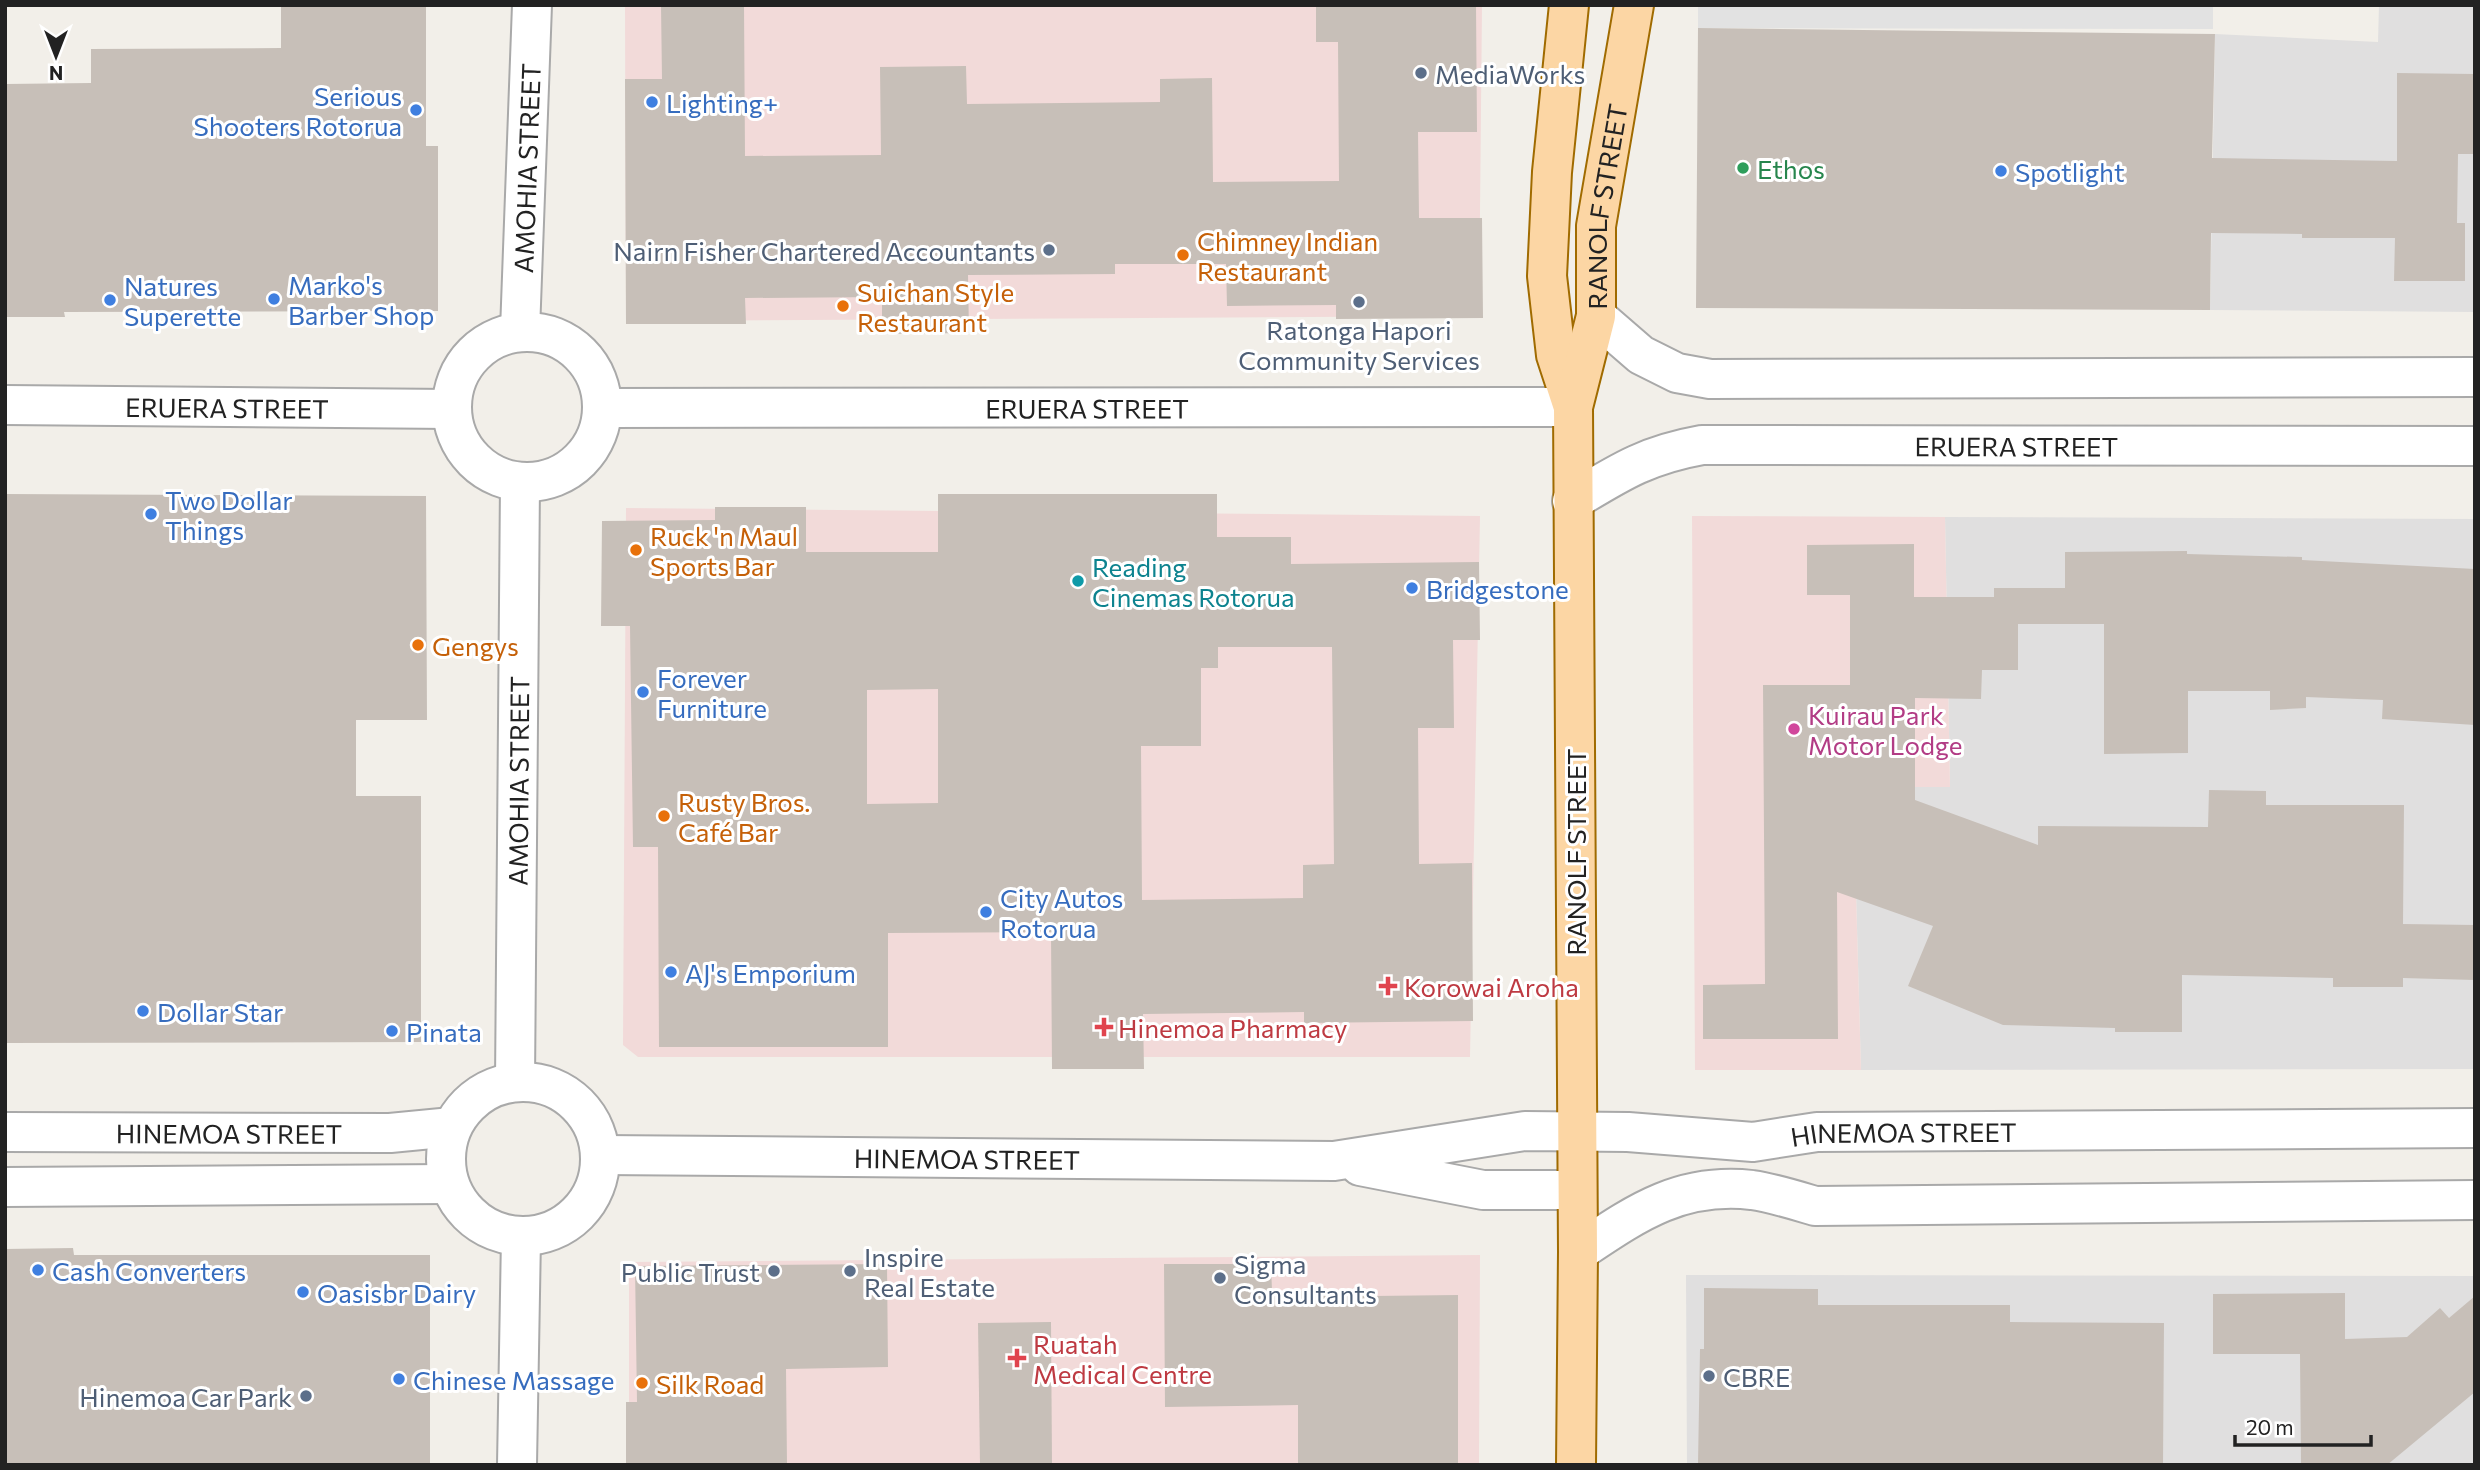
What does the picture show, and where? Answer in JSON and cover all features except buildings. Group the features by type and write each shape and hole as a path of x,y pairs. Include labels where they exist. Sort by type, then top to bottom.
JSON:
{"main road":[{"name":"RANOLF STREET","path":"1569,5 1552,172 1547,276 1556,355 1573,407"},
{"name":"RANOLF STREET","path":"1576,1465 1578,1252 1573,407 1595,316 1596,226 1634,5"}],"street":[{"name":"AMOHIA STREET","path":"520,331 531,5"},
{"path":"1595,316 1641,355 1677,373 1710,379 2475,376"},
{"path":"520,331 540,332 565,341 592,367 601,392 602,408 596,438 588,453 561,475 536,482 520,482 492,475 471,459 459,443 451,418 451,394 466,360 494,338 520,331"},
{"name":"ERUERA STREET","path":"5,405 451,409"},
{"name":"ERUERA STREET","path":"602,408 1573,407"},
{"name":"ERUERA STREET","path":"1572,501 1629,466 1665,452 1702,445 2475,446"},
{"name":"AMOHIA STREET","path":"514,1082 520,482"},
{"path":"514,1082 540,1083 565,1093 589,1117 600,1142 601,1168 594,1194 580,1214 547,1234 520,1237 503,1234 478,1223 462,1207 449,1184 445,1162 452,1127 467,1105 489,1089 514,1082"},
{"name":"HINEMOA STREET","path":"5,1132 390,1133 452,1127"},
{"name":"HINEMOA STREET","path":"601,1155 1334,1161 1525,1132 1628,1132 1753,1142 1817,1132 2475,1128"},
{"name":"HINEMOA STREET","path":"1334,1161 1483,1190 1577,1190"},
{"name":"HINEMOA STREET","path":"5,1187 449,1184"},
{"path":"1578,1252 1633,1215 1659,1202 1689,1192 1722,1188 1754,1190 1815,1206 2475,1200"},
{"path":"517,1465 520,1237"}],"shaded area":[{"path":"625,5 1482,5 1479,316 626,321"},
{"path":"1698,5 2213,5 2213,29 1698,28"},
{"path":"2379,5 2475,5 2475,312 2210,310 2215,34 2378,42"},
{"path":"626,508 1480,516 1470,1057 638,1057 623,1045"},
{"path":"1692,516 1945,517 1950,787 1853,787 1861,1070 1695,1070"},
{"path":"1945,517 2475,519 2475,1069 1861,1070 1853,786 1950,786"},
{"path":"1480,1255 1479,1465 629,1465 629,1262"},
{"path":"1686,1275 2475,1276 2475,1465 1687,1465"}],"place":[{"name":"MediaWorks","path":"1421,73"},
{"name":"Lighting+","path":"652,102"},
{"name":"Serious Shooters Rotorua","path":"416,110"},
{"name":"Ethos","path":"1743,168"},
{"name":"Spotlight","path":"2001,171"},
{"name":"Nairn Fisher Chartered Accountants","path":"1049,250"},
{"name":"Chimney Indian Restaurant","path":"1183,255"},
{"name":"Marko's Barber Shop","path":"274,299"},
{"name":"Natures Superette","path":"110,300"},
{"name":"Ratonga Hapori Community Services","path":"1359,302"},
{"name":"Suichan Style Restaurant","path":"843,306"},
{"name":"Two Dollar Things","path":"151,514"},
{"name":"Ruck 'n Maul Sports Bar","path":"636,550"},
{"name":"Reading Cinemas Rotorua","path":"1078,581"},
{"name":"Bridgestone","path":"1412,588"},
{"name":"Gengys","path":"418,645"},
{"name":"Forever Furniture","path":"643,692"},
{"name":"Kuirau Park Motor Lodge","path":"1794,729"},
{"name":"Rusty Bros. Café Bar","path":"664,816"},
{"name":"City Autos Rotorua","path":"986,912"},
{"name":"AJ's Emporium","path":"671,972"},
{"name":"Korowai Aroha","path":"1388,986"},
{"name":"Dollar Star","path":"143,1011"},
{"name":"Hinemoa Pharmacy","path":"1104,1027"},
{"name":"Pinata","path":"392,1031"},
{"name":"Cash Converters","path":"38,1270"},
{"name":"Public Trust","path":"774,1271"},
{"name":"Inspire Real Estate","path":"850,1271"},
{"name":"Sigma Consultants","path":"1220,1278"},
{"name":"Oasisbr Dairy","path":"303,1292"},
{"name":"Ruatah Medical Centre","path":"1017,1358"},
{"name":"CBRE","path":"1709,1376"},
{"name":"Chinese Massage","path":"399,1379"},
{"name":"Silk Road","path":"642,1383"},
{"name":"Hinemoa Car Park","path":"306,1396"}]}
